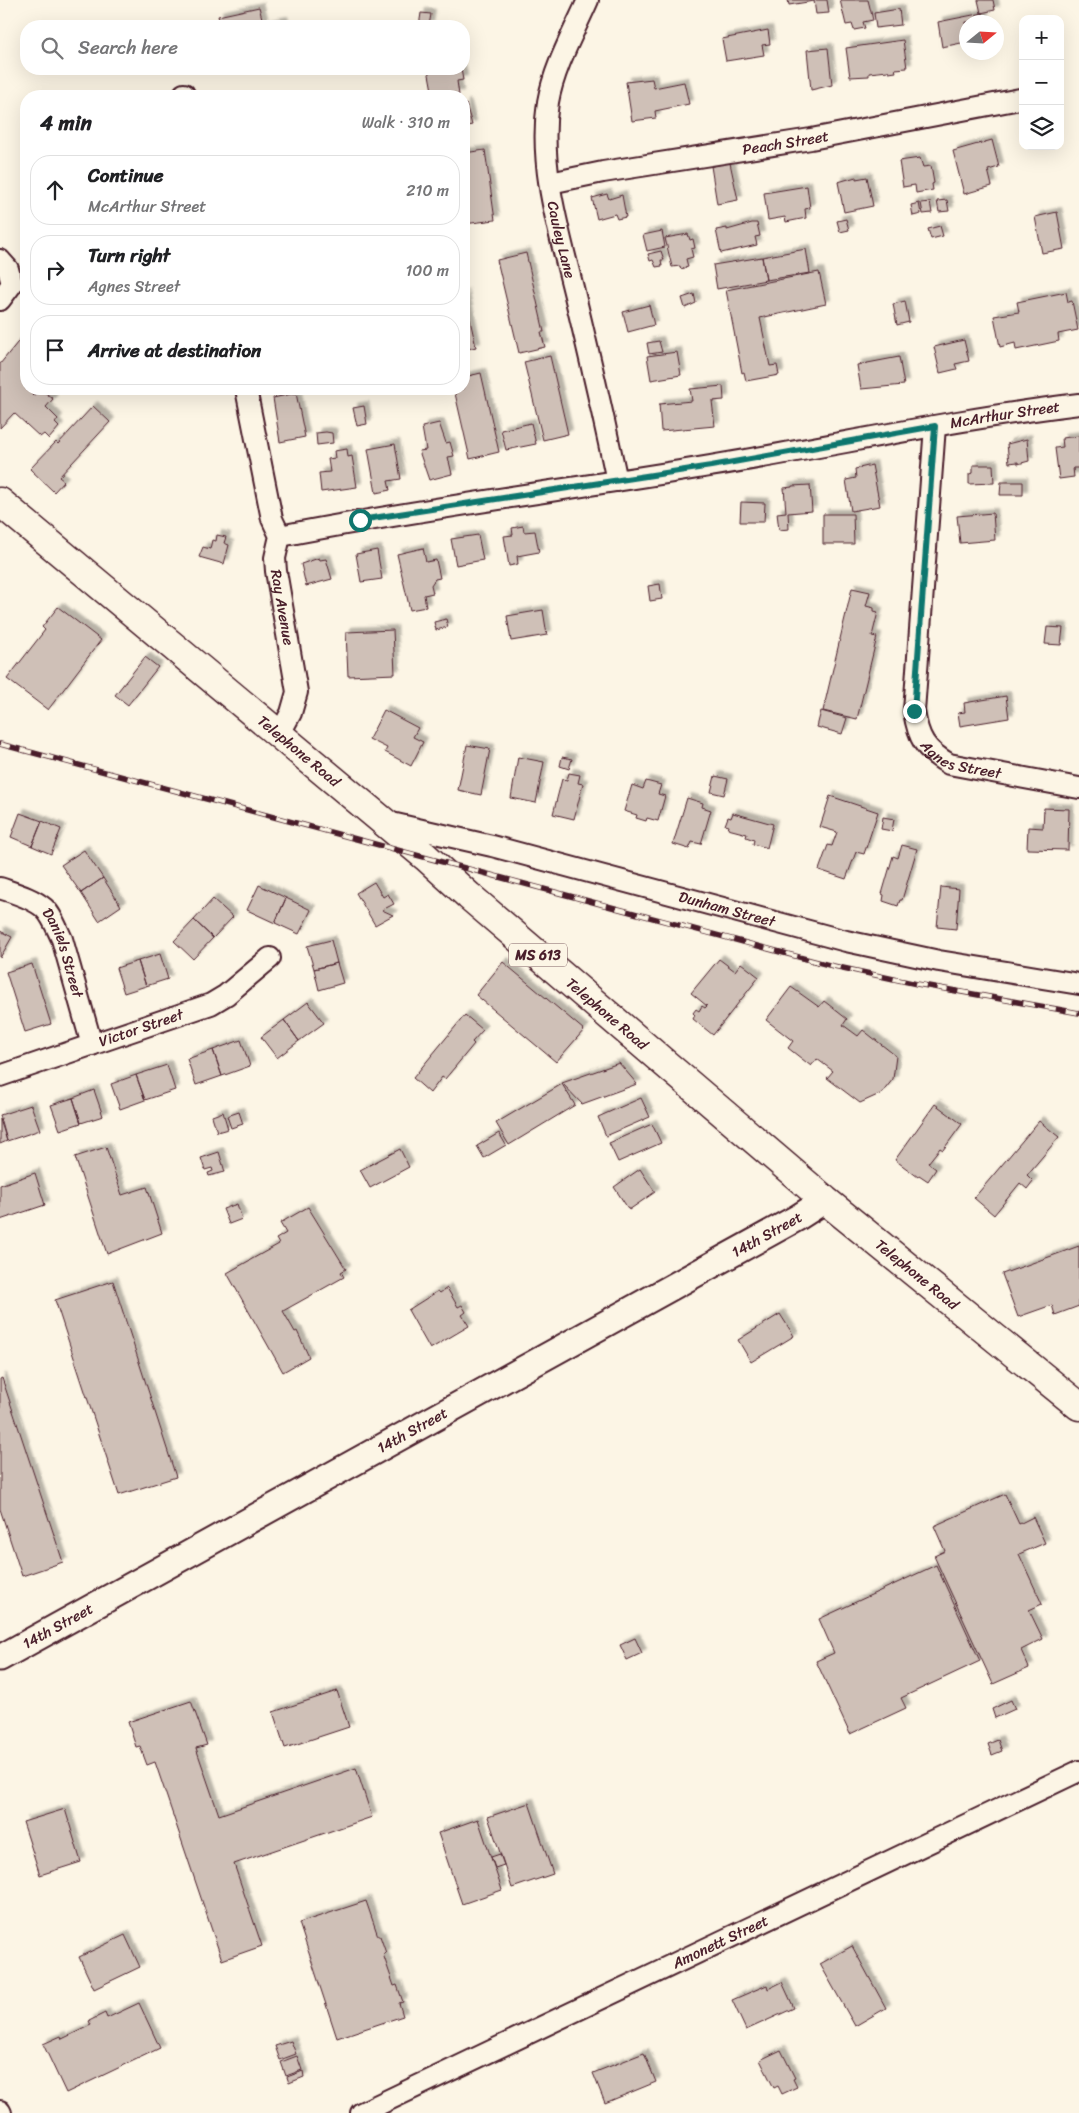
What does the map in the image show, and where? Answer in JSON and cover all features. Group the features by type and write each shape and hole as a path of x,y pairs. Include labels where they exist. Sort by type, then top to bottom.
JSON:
{"main road":[{"name":"Telephone Road","path":"0,502 426,857 477,903 825,1200 1079,1406"}],"street":[{"name":"Cauley Lane","path":"588,0 560,62 548,100 546,152 559,232 617,481"},
{"name":"Peach Street","path":"550,183 811,139 1019,99"},
{"path":"0,260 8,269 12,284 0,300"},
{"path":"247,395 272,519 280,536"},
{"name":"McArthur Street","path":"280,536 360,520 617,481 1010,412 1079,404"},
{"name":"Agnes Street","path":"935,426 914,711 917,730 924,744 935,756 949,764 1079,788"},
{"name":"Ray Avenue","path":"279,734 291,713 297,692 276,571 275,558 280,536"},
{"name":"Dunham Street","path":"380,820 492,846 846,940 939,961 1079,984"},
{"name":"Daniels Street","path":"0,888 29,899 44,908 54,923 62,939 92,1045"},
{"name":"Victor Street","path":"0,1076 211,1004 226,995 270,958"},
{"name":"14th Street","path":"0,1658 797,1218 825,1200"},
{"name":"Amonett Street","path":"361,2113 1079,1771"}],"building":[{"path":"788,0 827,0 829,13 816,14 814,1 789,5"},
{"path":"840,0 868,0 873,20 863,22 865,28 854,30 852,24 846,25"},
{"path":"978,0 993,0 995,10 981,13"},
{"path":"259,7 262,20 219,20 218,16"},
{"path":"899,9 901,25 876,28 874,13"},
{"path":"421,13 431,14 430,20 420,20"},
{"path":"959,18 959,43 942,47 938,22"},
{"path":"768,30 770,44 762,45 764,55 726,61 722,39"},
{"path":"903,40 907,68 895,69 896,72 869,73 869,76 850,77 846,48"},
{"path":"828,48 832,85 811,90 807,50"},
{"path":"429,75 462,75 463,80 457,81 458,90 432,90"},
{"path":"652,79 654,88 684,82 689,104 655,111 656,118 632,121 626,82"},
{"path":"992,140 999,167 988,170 992,186 964,194 953,151"},
{"path":"485,150 495,220 470,223 470,152"},
{"path":"920,158 923,167 931,166 934,183 932,184 933,190 916,193 915,185 903,187 899,161"},
{"path":"730,163 738,200 717,204 711,166"},
{"path":"856,177 856,179 867,177 873,206 844,212 838,182"},
{"path":"807,186 810,208 805,209 806,218 786,222 785,217 768,220 764,193"},
{"path":"607,194 609,199 622,195 626,217 617,219 615,214 597,219 592,198"},
{"path":"947,200 949,211 939,212 937,201"},
{"path":"930,202 932,213 923,214 921,203"},
{"path":"919,203 921,214 913,216 911,205"},
{"path":"1057,212 1064,249 1042,253 1035,217"},
{"path":"846,219 849,230 840,232 837,221"},
{"path":"757,223 760,236 755,237 757,245 721,253 716,230 727,228 727,230"},
{"path":"940,226 943,236 931,239 928,229"},
{"path":"662,231 665,247 647,251 643,235"},
{"path":"688,234 690,240 693,239 695,248 691,249 693,257 686,259 688,267 681,269 680,266 672,267 665,238"},
{"path":"806,249 810,273 766,280 762,257"},
{"path":"661,251 664,260 661,260 662,266 656,267 653,260 650,261 648,254"},
{"path":"526,253 544,332 541,332 545,347 519,353 497,260"},
{"path":"762,257 766,280 717,289 713,265"},
{"path":"819,272 826,304 760,318 770,366 777,365 779,375 746,381 744,372 742,373 726,290"},
{"path":"1066,292 1068,302 1072,301 1078,330 1058,334 1059,341 1016,350 1015,343 1000,347 994,316 1019,312 1017,302"},
{"path":"694,294 696,303 685,308 682,298"},
{"path":"905,301 909,322 897,325 893,304"},
{"path":"649,305 654,325 628,332 623,312"},
{"path":"470,320 476,347 470,348"},
{"path":"20,339 20,395 48,395 53,399 46,407 58,419 55,423 59,427 49,439 44,434 40,437 14,413 0,428 0,364"},
{"path":"964,340 969,361 955,364 957,369 940,373 934,347"},
{"path":"659,341 662,352 649,354 647,343"},
{"path":"677,352 681,375 651,380 647,356"},
{"path":"550,356 568,434 543,440 524,362"},
{"path":"899,357 904,385 861,389 857,365"},
{"path":"481,373 499,452 470,459 455,395 470,395 470,376"},
{"path":"723,386 724,400 712,401 715,426 661,431 659,404 692,401 690,389"},
{"path":"296,395 305,437 280,442 273,398"},
{"path":"93,406 110,422 59,477 64,481 54,492 30,469 56,442 58,444"},
{"path":"364,406 367,424 357,426 353,408"},
{"path":"439,423 446,443 450,442 454,456 448,457 452,474 429,480 419,451 426,450 422,427"},
{"path":"531,423 536,444 506,450 501,430"},
{"path":"316,433 332,433 333,443 317,445"},
{"path":"1079,436 1079,468 1073,468 1074,477 1059,479 1055,448 1063,447 1062,438"},
{"path":"1027,439 1029,461 1018,464 1018,462 1009,463 1007,444"},
{"path":"395,444 401,479 388,481 390,490 376,493 368,449"},
{"path":"347,449 348,457 352,456 357,487 321,492 319,473 330,472 328,459 335,458 334,451"},
{"path":"872,465 880,506 851,511 846,480 856,478 855,469"},
{"path":"973,465 993,465 994,483 969,484 969,474 973,473"},
{"path":"1001,482 1023,482 1023,495 1000,495"},
{"path":"810,485 812,511 788,513 789,529 779,530 777,513 786,512 784,488"},
{"path":"741,502 765,503 764,522 740,522"},
{"path":"993,513 995,540 960,543 957,516"},
{"path":"823,514 853,514 854,544 823,544"},
{"path":"523,526 524,532 535,531 539,552 517,556 518,564 509,566 504,536 513,535 512,528"},
{"path":"217,535 226,537 224,543 229,545 224,564 199,557 203,547 210,549 212,540 216,541"},
{"path":"478,535 483,560 456,565 451,539"},
{"path":"423,548 426,562 436,560 440,578 435,579 431,585 433,593 424,595 426,607 410,610 397,554"},
{"path":"377,550 382,579 361,582 356,554"},
{"path":"319,558 320,560 326,559 332,579 306,586 301,564"},
{"path":"660,584 662,599 650,601 648,586"},
{"path":"852,588 870,592 866,606 874,608 874,611 878,612 872,636 877,637 857,719 823,711"},
{"path":"58,607 101,640 48,710 7,679 45,630 42,627"},
{"path":"543,610 547,635 511,641 507,616"},
{"path":"446,619 448,627 436,630 434,622"},
{"path":"1047,627 1063,628 1061,645 1045,644"},
{"path":"393,630 395,674 348,676 346,632"},
{"path":"145,657 158,667 128,705 115,695"},
{"path":"1006,696 1009,718 960,726 958,713 965,712 964,703"},
{"path":"384,710 418,728 413,737 423,742 411,766 385,752 387,748 369,739"},
{"path":"821,711 847,718 842,734 817,727"},
{"path":"467,745 490,749 481,795 458,790"},
{"path":"518,757 544,762 536,803 511,798"},
{"path":"562,757 572,759 569,769 560,766"},
{"path":"569,773 580,775 578,783 583,784 574,819 553,814 562,779 567,780"},
{"path":"715,776 728,779 724,795 711,792"},
{"path":"646,781 661,785 658,794 665,796 658,821 647,818 646,821 636,818 637,815 624,811 632,785 643,789"},
{"path":"830,796 878,812 864,854 856,852 846,879 819,870 828,845 832,846 837,832 820,827"},
{"path":"687,798 703,803 702,807 711,810 701,844 692,842 689,849 673,844"},
{"path":"1044,808 1069,809 1068,850 1027,849 1028,827 1043,828"},
{"path":"20,813 42,821 32,846 11,837"},
{"path":"733,813 773,824 767,848 753,844 754,840 746,837 747,834 728,829 729,826 725,825 728,817 731,818"},
{"path":"883,817 894,819 892,831 881,829"},
{"path":"42,821 61,829 51,854 32,846"},
{"path":"902,845 917,849 902,900 900,900 898,906 883,901 884,895 882,894 893,856 898,858"},
{"path":"84,850 103,878 81,893 61,865"},
{"path":"103,878 121,906 99,921 81,893"},
{"path":"374,882 383,897 388,894 394,904 382,910 393,915 375,925 356,893"},
{"path":"259,885 286,898 275,923 247,910"},
{"path":"941,887 959,889 956,929 937,927"},
{"path":"286,898 311,910 299,934 275,923"},
{"path":"213,899 233,917 213,938 194,920"},
{"path":"194,920 213,938 193,959 174,941"},
{"path":"0,931 12,937 0,958"},
{"path":"331,940 337,963 314,969 307,946"},
{"path":"160,954 168,979 146,986 138,961"},
{"path":"719,959 735,971 741,963 759,977 713,1035 693,1019 695,1015 693,1013 696,1009 699,1011 702,1006 705,1008 707,1006 691,993"},
{"path":"138,961 146,986 124,993 116,968"},
{"path":"503,962 584,1030 556,1062 476,995"},
{"path":"337,963 343,983 319,990 314,969"},
{"path":"32,964 51,1024 25,1032 6,972"},
{"path":"791,987 819,1007 824,1001 847,1019 843,1025 858,1036 863,1030 896,1056 893,1079 882,1093 860,1103 827,1078 833,1071 817,1059 811,1066 788,1048 793,1041 766,1020"},
{"path":"308,1002 324,1023 299,1041 284,1020"},
{"path":"465,1015 483,1030 445,1079 442,1077 430,1093 413,1078"},
{"path":"284,1020 299,1041 277,1058 261,1037"},
{"path":"241,1040 250,1066 222,1076 213,1050"},
{"path":"213,1050 222,1076 196,1085 187,1059"},
{"path":"619,1063 637,1084 582,1104 562,1083"},
{"path":"167,1065 175,1090 145,1100 136,1075"},
{"path":"136,1075 145,1100 120,1109 111,1084"},
{"path":"562,1084 575,1105 509,1145 496,1123"},
{"path":"94,1090 103,1116 81,1123 73,1098"},
{"path":"73,1098 81,1123 60,1130 51,1105"},
{"path":"641,1098 650,1117 606,1136 598,1117"},
{"path":"935,1104 962,1124 943,1150 940,1148 928,1163 936,1169 928,1181 919,1175 918,1177 895,1160"},
{"path":"31,1105 40,1130 7,1141 0,1115"},
{"path":"223,1112 228,1129 217,1132 212,1116"},
{"path":"239,1112 243,1124 231,1128 227,1116"},
{"path":"0,1119 7,1141 0,1144"},
{"path":"1039,1121 1059,1137 1027,1175 1033,1181 1027,1189 1020,1183 994,1215 974,1198"},
{"path":"652,1124 661,1143 618,1162 609,1143"},
{"path":"499,1133 506,1145 484,1158 477,1146"},
{"path":"106,1147 122,1195 147,1187 162,1233 107,1254 75,1157"},
{"path":"400,1149 409,1167 370,1188 360,1170"},
{"path":"219,1152 225,1172 209,1176 208,1173 213,1171 212,1168 205,1170 201,1158"},
{"path":"640,1169 655,1192 629,1210 614,1187"},
{"path":"35,1173 45,1205 0,1220 0,1185"},
{"path":"237,1204 242,1219 229,1224 223,1209"},
{"path":"308,1207 346,1269 341,1272 344,1277 283,1311 295,1332 297,1331 309,1357 283,1372 227,1273 279,1244 276,1239 286,1233 280,1223"},
{"path":"1079,1246 1079,1306 1055,1315 1052,1305 1018,1317 1002,1274"},
{"path":"113,1281 176,1477 119,1495 55,1300"},
{"path":"447,1288 458,1307 462,1305 466,1312 462,1315 469,1326 430,1349 408,1310 438,1291 440,1293"},
{"path":"780,1314 794,1336 751,1362 738,1340"},
{"path":"2,1378 63,1562 22,1576 0,1509 0,1379"},
{"path":"1005,1494 1019,1524 1033,1517 1045,1543 1019,1554 1042,1604 1029,1610 1043,1639 1021,1650 1029,1668 993,1684 934,1556 945,1551 934,1526"},
{"path":"936,1565 980,1661 901,1698 906,1708 850,1734 816,1661 834,1653 819,1619"},
{"path":"635,1638 642,1653 627,1660 620,1645"},
{"path":"337,1691 349,1727 285,1748 273,1712"},
{"path":"1011,1700 1015,1709 995,1718 992,1709"},
{"path":"191,1701 207,1745 196,1748 219,1815 356,1768 372,1817 234,1864 262,1946 222,1960 155,1762 147,1765 140,1746 136,1747 128,1722"},
{"path":"998,1740 1002,1751 992,1755 988,1744"},
{"path":"529,1803 553,1874 512,1888 488,1817"},
{"path":"65,1809 81,1862 40,1875 23,1822"},
{"path":"478,1819 502,1890 462,1904 438,1833"},
{"path":"500,1854 504,1865 495,1868 491,1857"},
{"path":"366,1901 386,1953 383,1954 394,1986 397,1985 403,2002 399,2003 403,2016 337,2038 299,1923"},
{"path":"125,1935 140,1967 94,1989 79,1957"},
{"path":"852,1946 886,2008 855,2026 820,1964"},
{"path":"782,1982 794,2008 746,2030 732,2000 767,1985 768,1989"},
{"path":"139,2003 160,2048 66,2093 43,2044 61,2036 62,2039 91,2025 89,2021 105,2013 107,2018"},
{"path":"291,2041 296,2054 280,2060 275,2046"},
{"path":"781,2050 795,2078 793,2079 797,2087 782,2094 778,2086 774,2088 760,2060"},
{"path":"644,2053 656,2082 605,2103 593,2073"},
{"path":"297,2056 302,2070 286,2076 281,2062"},
{"path":"303,2071 304,2077 289,2083 287,2077"}],"railway":[{"path":"0,744 829,965 917,984 1079,1013"}],"route":[{"path":"360,520 711,466 935,426 914,711"}]}
